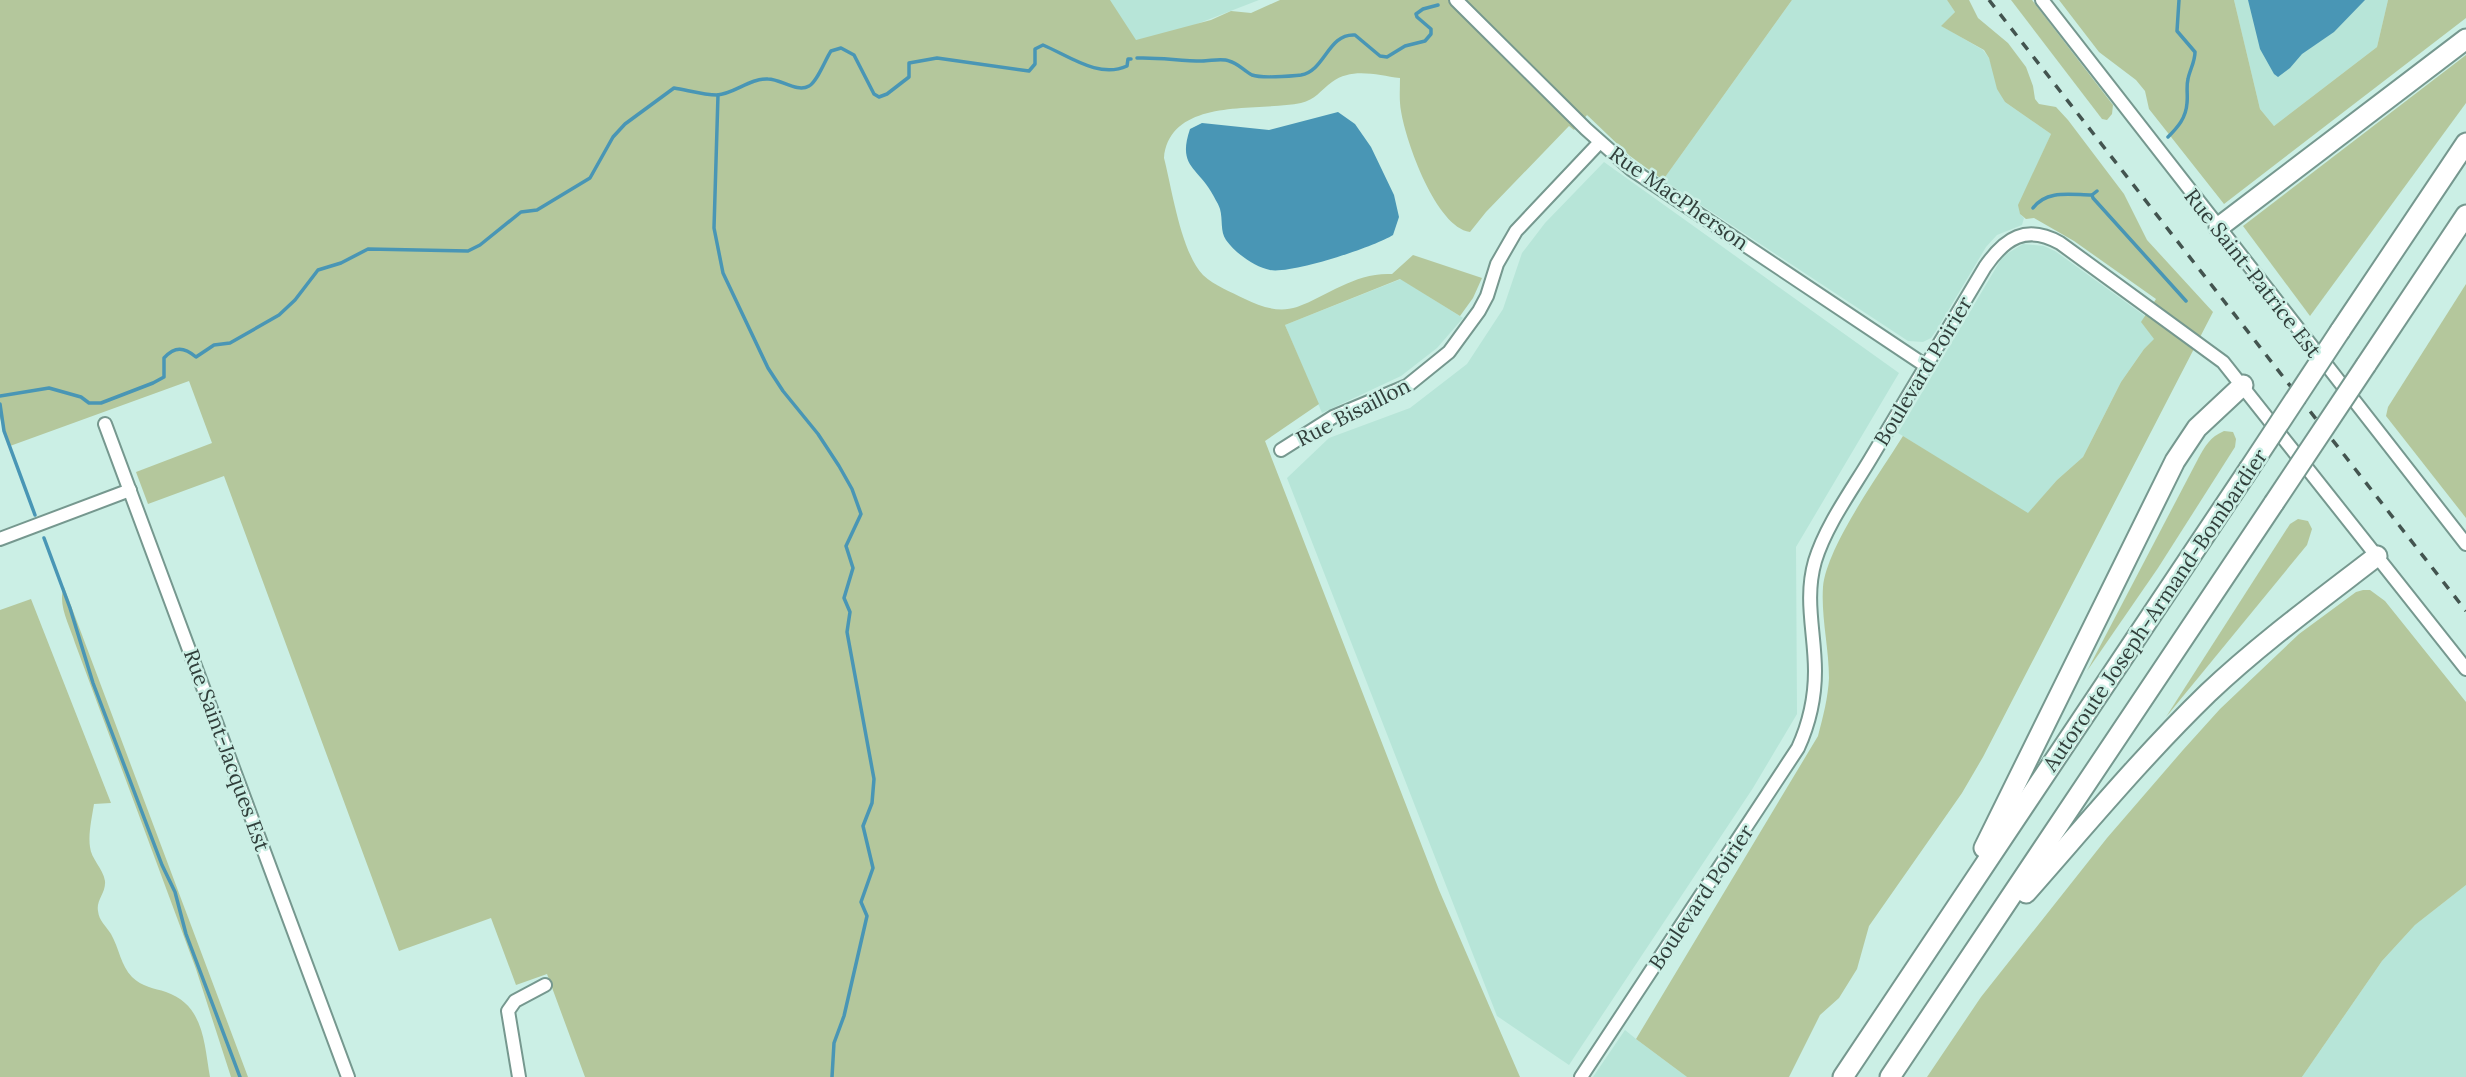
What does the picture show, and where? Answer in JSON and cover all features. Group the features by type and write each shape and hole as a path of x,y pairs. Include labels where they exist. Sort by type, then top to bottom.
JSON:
{"highway":[{"path":"2219,227 2466,39"},
{"name":"Autoroute Joseph-Armand-Bombardier","path":"1843,1077 2466,143"},
{"name":"Autoroute Joseph-Armand-Bombardier","path":"1890,1077 2466,215"},
{"path":"1960,902 2005,803 2175,461 2197,428 2243,385"},
{"path":"1976,948 2141,762 2208,694 2272,638 2377,556"}],"street":[{"name":"Rue MacPherson","path":"1456,0 1600,142 1659,189 1926,366"},
{"name":"Rue Saint-Patrice Est","path":"2042,0 2466,544"},
{"name":"Rue Bisaillon","path":"1281,450 1333,417 1407,386 1449,352 1479,311 1487,296 1497,264 1516,231 1600,142"},
{"name":"Boulevard Poirier","path":"1581,1077 1798,748 1809,720 1814,690 1815,660 1809,604 1815,560 1829,530 1998,248 2020,236 2036,234 2060,243 2223,362 2466,669"},
{"name":"Rue Saint-Jacques Est","path":"105,424 348,1077"},
{"path":"0,539 130,490"},
{"path":"519,1077 508,1011 515,1000 545,985"}],"shaded area":[{"path":"0,0 1110,0 1136,40 1211,20 1231,11 1251,13 1280,0 1792,0 1663,180 1630,156 1587,115 1574,130 1569,126 1470,232 1457,227 1446,215 1435,200 1416,162 1404,125 1400,103 1400,78 1356,73 1340,77 1306,102 1240,108 1199,116 1182,125 1170,138 1164,158 1183,236 1195,265 1213,282 1257,304 1277,309 1297,307 1355,280 1392,274 1413,255 1482,278 1473,298 1460,316 1400,279 1285,325 1319,404 1265,441 1439,890 1520,1077 585,1077 547,974 516,985 491,918 399,951 224,476 148,504 136,472 212,443 189,381 10,446 0,418"},
{"path":"1085,0 1259,0 1109,58"},
{"path":"1792,0 1947,0 1955,12 1942,26 1983,50 1989,58 2005,102 2051,134 2019,205 2020,214 2024,218 2022,225 1997,235 1986,247 1936,331 1931,338 1923,342 1908,341 1663,180"},
{"path":"1947,0 1969,0 1978,18 2008,43 2026,67 2035,99 2039,104 2056,107 2068,120 2124,194 2147,240 2213,312 1983,757 1962,793 1869,926 1857,969 1839,998 1820,1015 1789,1077 1687,1077 1636,1039 1818,736 1829,678 1823,587 1834,551 1869,489 1903,436 2028,513 2057,480 2083,457 2121,382 2154,339 2141,322 2156,299 2074,241 2034,218 2026,219 2020,214 2018,205 2051,134 2005,102 1997,89 1989,58 1984,50 1941,26 1955,12"},
{"path":"2011,0 2032,0 2113,105 2112,114 2107,120 2102,119"},
{"path":"2059,0 2234,0 2260,109 2274,126 2377,47 2388,0 2466,0 2466,18 2224,204 2149,109 2145,91 2136,80 2099,52"},
{"path":"2234,0 2388,0 2377,47 2274,126 2260,109"},
{"path":"2466,55 2466,103 2310,316 2243,226"},
{"path":"1604,162 1899,373 1796,547 1797,714 1753,788 1569,1065 1497,1016 1287,478 1329,438 1410,408 1467,364 1503,309 1522,253 1545,223"},
{"path":"2023,244 2044,246 2055,251 2145,316 2142,323 2155,339 2144,349 2121,382 2083,457 2057,480 2028,514 1898,433 2003,256"},
{"path":"1401,279 1463,318 1437,348 1401,376 1322,413 1285,325"},
{"path":"2466,284 2466,518 2386,416 2388,407"},
{"path":"2224,431 2233,432 2235,447 2158,568 2087,671 2201,454 2211,439"},
{"path":"2298,519 2308,521 2312,529 2307,545 2166,717 2290,524"},
{"path":"64,587 248,1077 231,1077 196,969 67,622 62,601"},
{"path":"2370,590 2385,601 2466,702 2466,885 2415,925 2382,961 2302,1077 1927,1077 1981,997 2107,838 2183,750 2220,709 2299,634 2356,592"},
{"path":"31,599 111,803 94,804 90,831 91,851 105,881 98,907 100,918 132,977 144,985 179,998 195,1016 203,1039 210,1077 0,1077 0,610"},
{"path":"2466,885 2466,1077 2302,1077 2382,961 2415,925"},
{"path":"1625,1030 1636,1039 1687,1077 1593,1077"}],"water":[{"path":"2248,0 2365,0 2334,32 2302,54 2278,77 2260,49"},
{"path":"1338,112 1355,124 1371,147 1394,195 1399,217 1393,235 1352,252 1296,268 1270,270 1252,263 1226,240 1219,206 1191,166 1186,151 1190,129 1202,123 1269,130"}],"waterway":[{"path":"2168,137 2185,113 2187,82 2195,56 2195,52 2177,31 2179,0"},
{"path":"1137,58 1223,60 1235,63 1257,76 1301,75 1316,67 1332,46 1346,36 1355,35 1380,56 1387,57 1405,46 1425,41 1431,34 1431,29 1416,14 1438,5"},
{"path":"0,396 49,388 81,397 89,403 101,403 164,377 164,358 172,351 184,350 196,357 214,345 230,343 279,315 295,300 318,270 341,263 368,249 468,251 480,245 521,212 537,210 590,178 613,137 625,124 674,88 717,95 761,79 804,88 815,80 831,51 841,48 854,55 874,94 879,97 909,77 909,63 937,58 1029,71 1035,64 1035,49 1043,45 1084,64 1106,70 1127,66 1128,59 1131,59"},
{"path":"718,95 714,228 723,273 768,368 839,466 852,489 861,514 846,546 853,568 844,598 850,612 847,632 874,779 872,803 863,826 873,868 861,902 867,916 844,1016 834,1043 832,1077"},
{"path":"2097,191 2092,195 2093,198 2186,301"},
{"path":"2033,208 2045,198 2053,196 2092,195"},
{"path":"0,404 4,431 35,515"},
{"path":"44,538 70,608 93,683 162,865 175,892 186,934 240,1077"}],"railway":[{"path":"1989,0 2466,611"}]}
